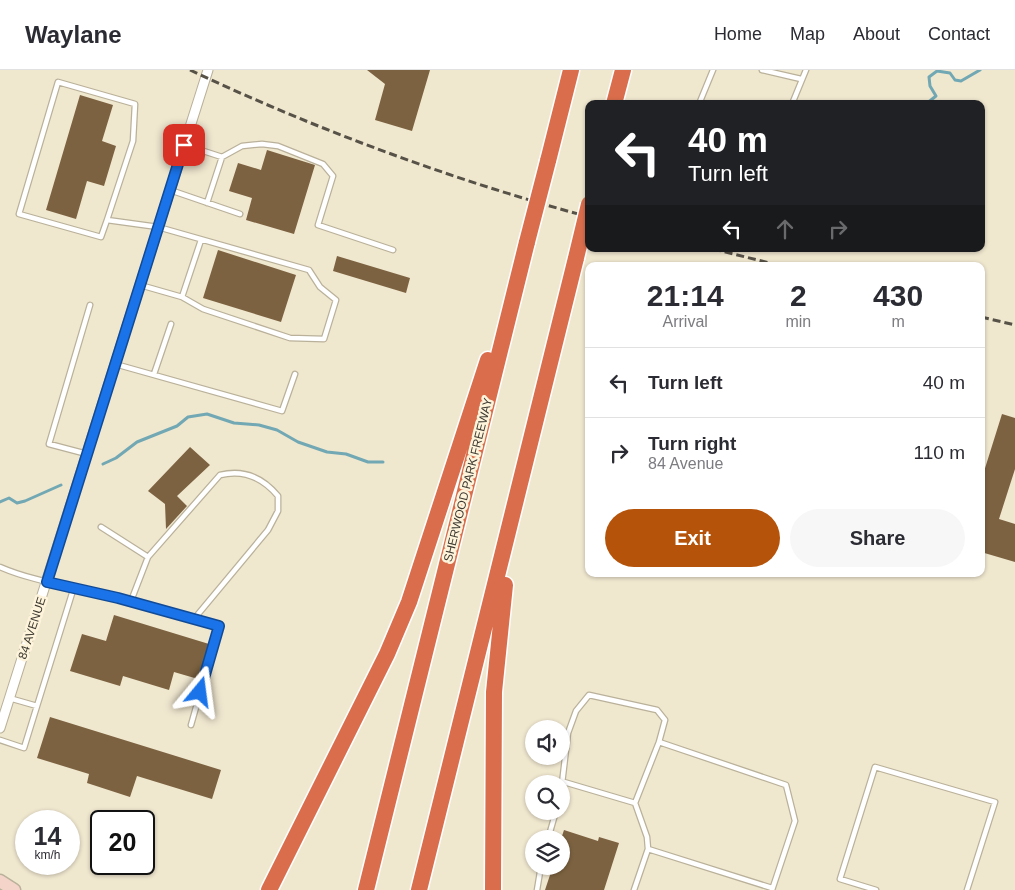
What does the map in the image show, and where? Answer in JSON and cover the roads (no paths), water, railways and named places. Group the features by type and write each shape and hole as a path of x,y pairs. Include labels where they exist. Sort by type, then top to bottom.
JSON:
{"highway":[{"name":"SHERWOOD PARK FREEWAY","path":"366,890 571,70"},
{"path":"615,100 623,70"},
{"path":"419,890 585,221"},
{"path":"268,890 387,654 409,602 482,375 517,283"},
{"path":"493,890 494,692 500,620 515,507"}],"main road":[{"path":"0,881 14,890"}],"street":[{"name":"84 AVENUE","path":"0,728 88,455 208,70"}],"lane":[{"path":"701,100 713,70"},
{"path":"762,70 801,80"},
{"path":"794,100 806,70"},
{"path":"58,82 135,104 133,140 107,220 101,237 19,214 58,82"},
{"path":"207,203 222,157 242,146 262,144 278,146 323,164 332,176 318,225 393,250"},
{"path":"184,145 222,157"},
{"path":"170,190 240,214"},
{"path":"107,220 158,227 309,270 320,287 336,300 324,339 290,338 203,309 182,297 140,285"},
{"path":"182,297 201,240"},
{"path":"88,455 49,444 90,305"},
{"path":"154,374 171,324"},
{"path":"116,364 282,411 294,374"},
{"path":"131,601 148,557 220,475 233,472 249,474 269,484 278,496 278,511 268,530 194,619"},
{"path":"101,527 148,557"},
{"path":"0,567 16,574 131,601 219,626 191,725"},
{"path":"0,740 24,748 74,587"},
{"path":"565,775 568,733 576,712 588,695 658,710 665,720 659,742 635,803 647,837 648,849 634,890"},
{"path":"9,698 37,706"},
{"path":"648,849 772,889 795,821 786,785 659,742"},
{"path":"876,890 840,879 875,766 995,802 966,890"},
{"path":"570,784 635,803"},
{"path":"537,890 540,875"}],"waterway":[{"path":"931,100 936,96 930,86 929,77 937,71 950,73 955,80 961,81 980,70"},
{"path":"103,464 116,458 137,442 177,426 188,417 207,414 234,423 259,425 277,430 298,442 327,452 346,454 368,462 383,462"},
{"path":"0,502 9,498 17,503 25,501 61,485"}],"railway":[{"path":"190,70 287,113 386,152 487,187 585,216"},
{"path":"725,252 766,262"},
{"path":"985,318 1015,325"}]}
